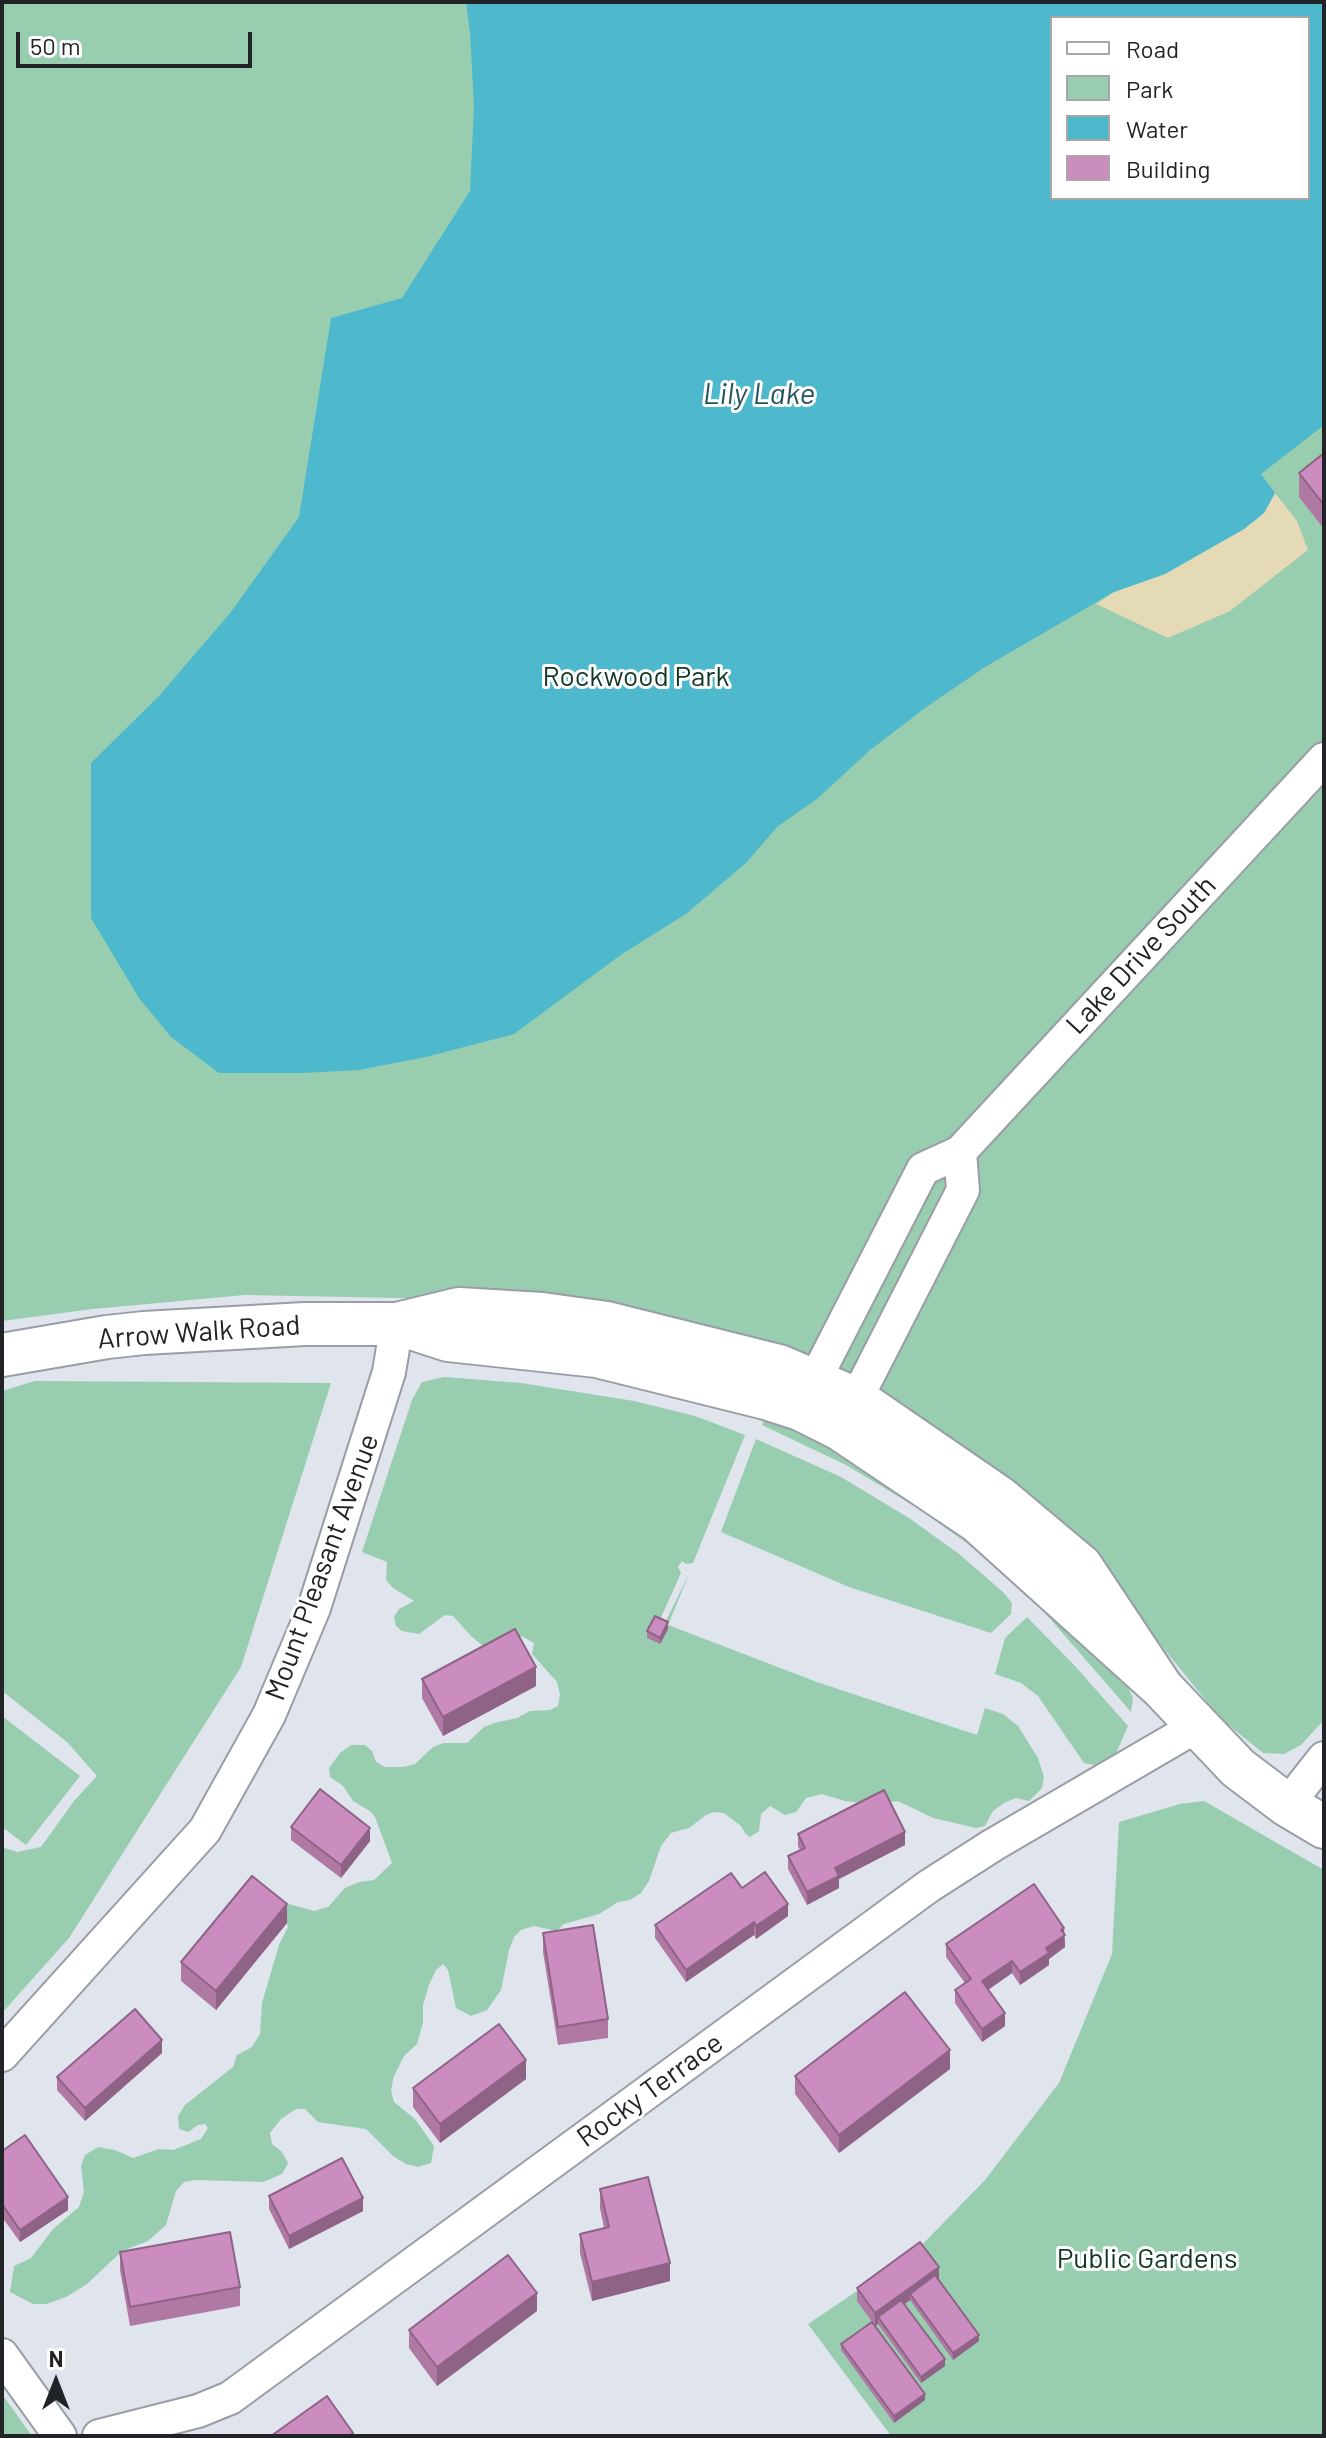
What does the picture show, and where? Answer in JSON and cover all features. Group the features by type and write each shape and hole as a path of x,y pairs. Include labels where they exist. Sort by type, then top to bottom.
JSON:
{"street":[{"name":"Lake Drive South","path":"807,1394 923,1169 960,1152 1324,759"},
{"path":"848,1414 963,1190 960,1152"},
{"path":"397,1324 459,1309 542,1314 607,1323 779,1366 807,1394 1000,1498 1081,1566 1162,1688 1197,1726 1238,1768 1287,1805 1324,1827"},
{"name":"Arrow Walk Road","path":"2,1355 144,1333 305,1324 397,1324"},
{"name":"Mount Pleasant Avenue","path":"2,2055 205,1830 256,1739 292,1664 314,1608 389,1372 397,1324"},
{"name":"Rocky Terrace","path":"99,2436 198,2411 230,2398 929,1886 1197,1726"},
{"path":"1287,1805 1324,1758"},
{"path":"2,2355 60,2436"}],"green space":[{"name":"Rockwood Park","path":"2,2 1324,2 1324,1720 1301,1745 1284,1754 1263,1753 1221,1719 1120,1595 1075,1549 499,1300 245,1295 2,1321"},
{"path":"444,1377 521,1383 634,1401 695,1416 745,1435 693,1563 682,1561 678,1567 681,1573 658,1624 659,1644 667,1629 663,1627 689,1574 668,1625 817,1682 977,1735 985,1708 1003,1714 1018,1726 1038,1758 1044,1777 1042,1788 1029,1801 1016,1798 1004,1803 993,1811 985,1826 976,1828 933,1818 898,1801 869,1804 822,1794 806,1798 796,1812 785,1815 770,1806 761,1814 759,1831 750,1837 724,1813 706,1815 689,1828 671,1833 661,1846 649,1881 641,1893 630,1900 618,1902 599,1914 564,1924 557,1931 534,1926 521,1930 514,1937 509,1950 501,1990 487,2010 471,2016 456,2008 448,1970 443,1964 436,1970 423,2005 423,2023 417,2044 404,2056 391,2090 394,2102 415,2119 434,2146 431,2163 418,2167 406,2164 393,2156 366,2129 318,2122 305,2109 296,2109 281,2119 270,2133 272,2144 282,2152 288,2163 282,2174 263,2182 184,2182 176,2191 166,2225 148,2241 122,2251 87,2284 68,2296 47,2304 33,2304 10,2292 14,2266 31,2258 53,2229 79,2207 84,2192 81,2166 85,2155 98,2147 133,2158 159,2149 173,2150 201,2139 208,2128 205,2124 188,2132 179,2129 178,2116 185,2105 233,2067 237,2055 252,2047 260,2034 262,2003 279,1945 288,1927 282,1909 285,1903 314,1911 328,1907 345,1888 374,1880 392,1863 375,1817 353,1801 343,1786 330,1777 329,1768 340,1753 351,1745 365,1745 372,1751 376,1762 385,1767 403,1767 415,1764 433,1747 444,1743 467,1743 484,1727 530,1711 550,1710 558,1706 560,1694 557,1682 532,1654 534,1643 521,1636 518,1641 494,1649 483,1646 453,1616 445,1615 419,1634 402,1631 396,1626 394,1617 399,1609 414,1601 386,1580 387,1562 362,1552 412,1400 422,1382"},
{"path":"35,1381 331,1383 241,1667 69,1938 2,2013 2,1847 17,1852 41,1847 74,1801 97,1776 67,1742 2,1691 2,1391"},
{"path":"766,1413 814,1433 1037,1587 1028,1596 967,1543 916,1507 846,1465 762,1425"},
{"path":"756,1439 841,1477 909,1518 959,1554 1004,1593 1012,1603 1011,1614 991,1633 849,1587 721,1532"},
{"path":"1048,1597 1127,1685 1133,1698 1131,1712 1039,1606"},
{"path":"1027,1617 1128,1726 1114,1758 1099,1766 1084,1763 1038,1696 1021,1683 995,1674 1005,1638"},
{"path":"2,1716 80,1776 26,1845 2,1827"},
{"name":"Public Gardens","path":"1204,1801 1324,1870 1324,2436 891,2436 808,2324 915,2252 985,2180 1059,2083 1112,1954 1119,1822 1180,1804"},
{"path":"2,2394 32,2436 2,2436"}],"sand":[{"path":"1275,493 1297,521 1308,550 1230,611 1168,638 1096,604 1114,592 1165,574 1244,529 1264,513"}],"water":[{"name":"Lily Lake","path":"466,2 1324,2 1324,425 1261,474 1275,493 1264,513 1244,529 1165,574 1114,592 985,667 925,708 869,751 817,799 777,827 746,863 686,914 622,954 514,1034 426,1057 359,1070 219,1073 171,1037 139,998 91,918 91,763 159,696 231,612 299,517 331,318 402,298 470,191 474,107"}],"building":[{"path":"1324,453 1324,505 1299,473"},
{"path":"655,1616 668,1622 660,1638 647,1631"},
{"path":"515,1629 536,1667 443,1717 422,1679"},
{"path":"320,1789 370,1828 341,1865 291,1827"},
{"path":"884,1790 905,1832 835,1868 839,1876 807,1892 788,1856 805,1848 798,1834"},
{"path":"765,1872 788,1904 756,1926 754,1922 686,1970 655,1925 731,1873 742,1888"},
{"path":"252,1876 287,1904 216,1991 181,1962"},
{"path":"1034,1884 1064,1928 1061,1930 1065,1935 1046,1948 1049,1953 1020,1972 1012,1961 982,1981 1005,2013 982,2029 955,1990 971,1979 946,1944"},
{"path":"593,1925 608,2019 558,2027 543,1933"},
{"path":"905,1992 950,2050 839,2135 795,2076"},
{"path":"135,2009 162,2040 85,2108 57,2077"},
{"path":"499,2024 526,2060 440,2124 413,2088"},
{"path":"25,2135 68,2197 20,2230 2,2204 2,2151"},
{"path":"342,2158 363,2198 289,2236 269,2196"},
{"path":"648,2177 670,2263 592,2282 580,2234 609,2227 600,2189"},
{"path":"230,2232 240,2287 130,2307 120,2252"},
{"path":"920,2242 939,2267 875,2313 857,2288"},
{"path":"508,2255 537,2293 437,2367 409,2330"},
{"path":"935,2275 979,2335 953,2353 910,2294"},
{"path":"901,2300 945,2359 921,2377 878,2317"},
{"path":"872,2322 925,2394 894,2416 841,2344"},
{"path":"327,2396 353,2433 349,2436 271,2436"}]}
